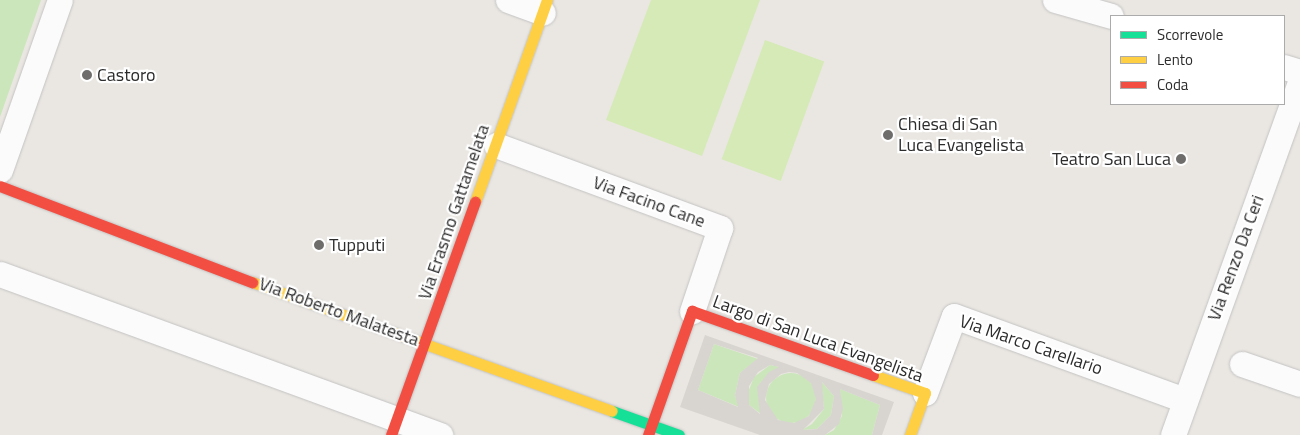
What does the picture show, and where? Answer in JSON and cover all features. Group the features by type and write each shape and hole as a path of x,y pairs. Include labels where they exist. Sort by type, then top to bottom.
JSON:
{"street":[{"path":"0,170 60,0"},
{"path":"508,0 545,6"},
{"path":"1055,0 1110,16"},
{"name":"Via Erasmo Gattamelata","path":"394,427 426,343 545,6"},
{"path":"1285,67 1300,72"},
{"name":"Via Renzo Da Ceri","path":"1173,435 1300,82"},
{"name":"Via Facino Cane","path":"496,145 720,228 692,311"},
{"name":"Via Roberto Malatesta","path":"0,186 154,246 426,343 650,430 679,435"},
{"path":"0,274 394,427 440,435"},
{"name":"Largo di San Luca Evangelista","path":"650,430 692,311 924,393 910,435"},
{"name":"Via Marco Carellario","path":"924,393 954,316 1186,400"},
{"path":"1242,364 1300,384"}],"green space":[{"path":"0,0 41,0 0,117"},
{"path":"651,0 760,0 702,156 606,120"},
{"path":"765,40 824,62 781,181 722,159"},
{"path":"714,344 758,359 740,373 735,395 739,407 698,390"},
{"path":"770,365 780,367 760,383 761,414 749,405 747,395 754,377"},
{"path":"786,373 796,373 809,380 816,393 816,403 809,416 796,423 786,423 777,419 770,412 766,403 766,393 770,384 777,377"},
{"path":"821,381 834,396 831,415 817,429 802,430 812,424 824,409"},
{"path":"840,389 880,405 872,435 825,435 834,430 842,416"}],"shaded area":[{"path":"705,335 894,402 882,435 872,435 880,405 840,389 843,409 839,424 825,435 760,435 680,407","holes":["714,344 758,358 740,373 735,395 738,407 698,390","770,365 779,367 769,372 757,387 760,414 749,405 749,386 758,372","797,373 811,383 816,399 809,416 794,423 778,420 765,400 769,384 781,374","822,382 834,396 831,415 817,429 803,430 824,409"]}],"traffic: fast":[{"path":"612,411 679,435"}],"traffic: slow":[{"path":"475,202 547,0"},
{"path":"252,282 612,411"},
{"path":"873,375 925,393 910,435"}],"traffic: jam":[{"path":"0,186 252,282"},
{"path":"391,435 475,202"},
{"path":"648,435 692,311 873,375"}],"place":[{"name":"Castoro","path":"87,75"},
{"name":"Chiesa di San Luca Evangelista","path":"888,135"},
{"name":"Teatro San Luca","path":"1181,159"},
{"name":"Tupputi","path":"319,245"}]}
